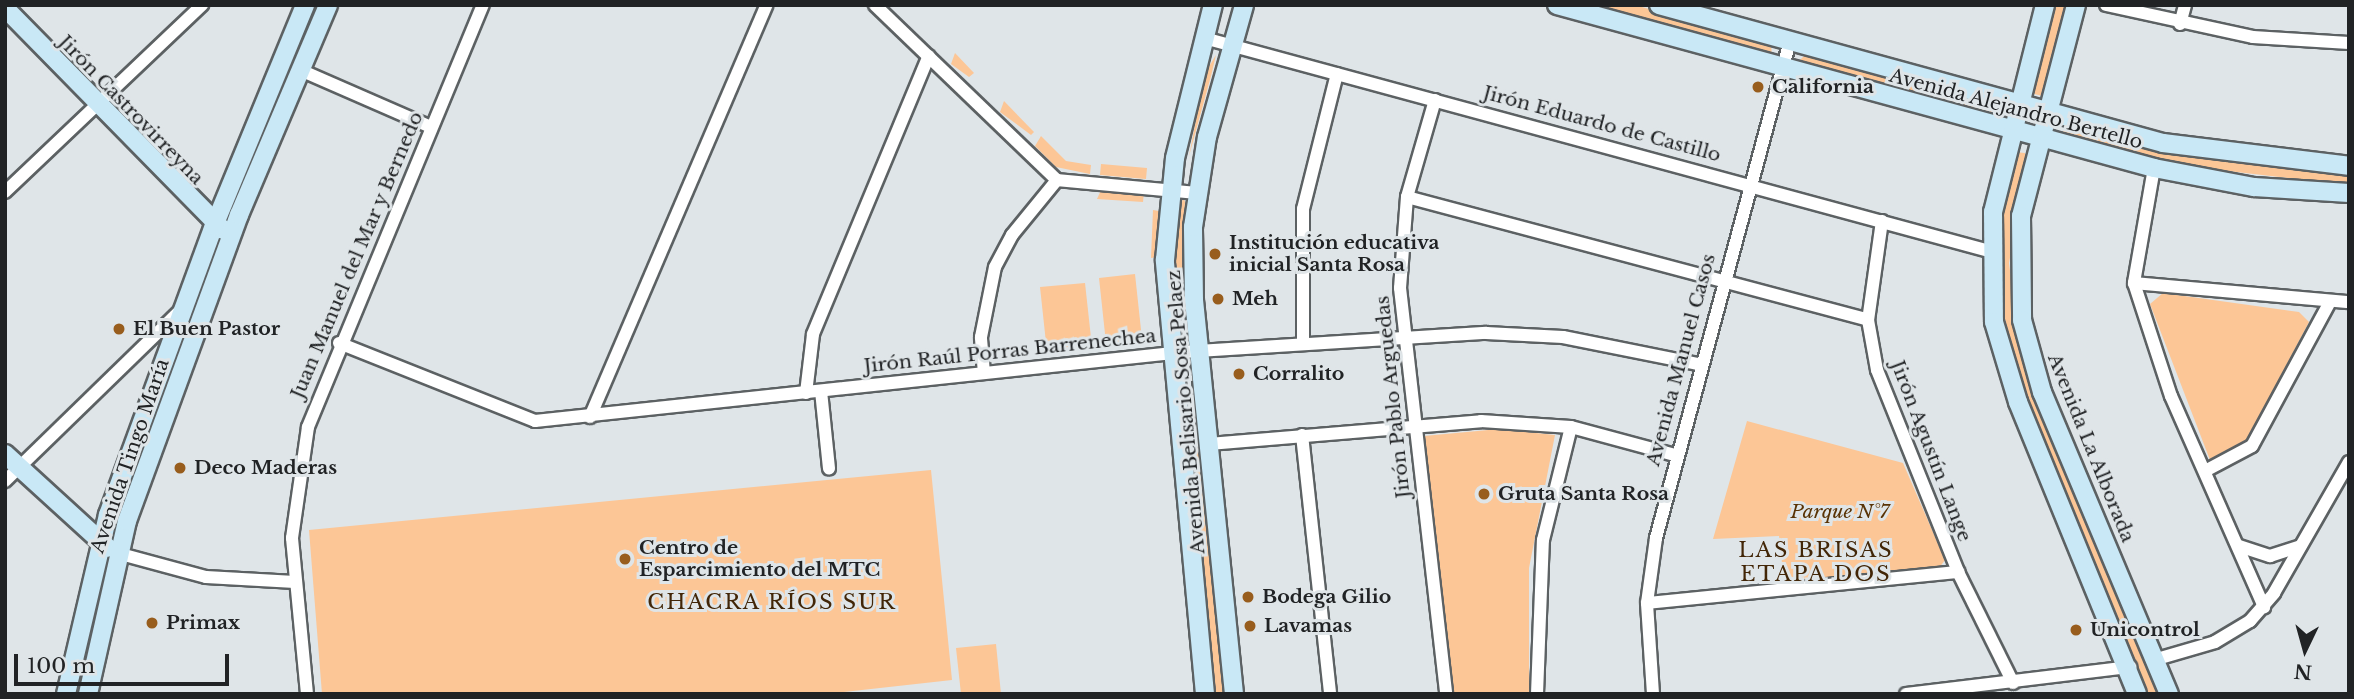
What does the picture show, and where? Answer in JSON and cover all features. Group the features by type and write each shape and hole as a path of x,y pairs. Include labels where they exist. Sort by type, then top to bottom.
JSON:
{"main road":[{"name":"Avenida Tingo María","path":"66,694 99,544 214,226 305,5"},
{"name":"Avenida Tingo María","path":"90,686 117,552 232,233 328,5"},
{"name":"Avenida Belisario Sosa Pelaez","path":"1205,694 1170,353 1169,191 1213,5"},
{"name":"Avenida Belisario Sosa Pelaez","path":"1234,694 1199,351 1196,193 1244,5"},
{"name":"Avenida Alejandro Bertello","path":"1557,5 2154,168 2254,187 2349,193"},
{"name":"Avenida Alejandro Bertello","path":"1658,5 1680,8 2047,112 2221,154 2349,166"},
{"path":"2045,5 2012,131 1989,251 2003,363 2130,667 2137,694"},
{"name":"Avenida La Alborada","path":"2076,5 2021,216 2022,320 2042,392 2157,659 2169,694"},
{"name":"Jirón Castrovirreyna","path":"5,8 214,226 232,233"},
{"path":"5,454 99,544 117,552"},
{"path":"71,676 90,686"}],"street":[{"path":"5,192 202,5"},
{"name":"Juan Manuel del Mar y Bernedo","path":"307,694 295,582 297,473 339,342 483,5"},
{"path":"590,416 767,5"},
{"path":"875,5 1057,180 1196,193"},
{"path":"2106,5 2180,24 2349,43"},
{"path":"2180,24 2185,5"},
{"name":"Jirón Eduardo de Castillo","path":"1204,38 1750,183 1989,251"},
{"name":"Avenida Manuel Casos","path":"1653,694 1647,603 1675,455 1698,364 1790,41"},
{"path":"806,393 813,334 929,56"},
{"path":"300,70 431,127"},
{"path":"1303,344 1303,209 1337,74"},
{"name":"Jirón Pablo Arguedas","path":"1435,100 1407,197 1400,288 1446,694"},
{"path":"2154,168 2134,283 2171,396 2264,607"},
{"path":"984,373 981,337 995,267 1012,235 1057,180"},
{"path":"1407,197 1723,277 1868,320"},
{"name":"Jirón Agustín Lange","path":"1882,220 1868,320 1877,370 1958,572 2013,683"},
{"path":"2134,283 2349,302"},
{"path":"2205,471 2252,446 2330,302"},
{"path":"5,481 182,310"},
{"name":"Jirón Raúl Porras Barrenechea","path":"339,342 534,421 1170,353 1406,337 1563,337 1698,364"},
{"path":"821,391 829,469"},
{"path":"1209,444 1415,424 1571,427 1675,455"},
{"path":"1537,694 1543,540 1571,427"},
{"path":"1302,435 1330,694"},
{"path":"2157,659 2215,642 2264,607 2349,462"},
{"path":"2239,546 2270,556 2300,546"},
{"path":"117,552 206,577 295,582"},
{"path":"1647,603 1958,572"},
{"path":"1906,694 2130,667"}],"green space":[{"path":"1571,5 1635,5 1771,44 1772,58"},
{"path":"2053,5 2072,5 2047,97 2030,93"},
{"path":"955,53 974,73 969,77 951,64"},
{"path":"1216,55 1211,76 1189,156 1205,73"},
{"path":"1805,55 1995,105 2000,113 1998,119 1796,64"},
{"path":"1004,101 1034,132 1031,135 1000,112"},
{"path":"2066,123 2349,168 2349,185 2168,164 2061,138"},
{"path":"1041,136 1066,161 1091,165 1090,174 1056,167 1035,146"},
{"path":"2015,152 2025,153 2028,162 2009,263 2019,340 2161,694 2140,694 2031,416 1997,290 2004,186"},
{"path":"1101,164 1147,168 1146,179 1100,175"},
{"path":"1102,188 1144,192 1143,202 1097,199"},
{"path":"1183,196 1185,202 1181,318 1175,252"},
{"path":"1153,210 1159,211 1157,257 1151,258"},
{"path":"1135,274 1142,339 1106,343 1099,278"},
{"path":"1085,283 1092,347 1047,352 1040,287"},
{"path":"2163,293 2299,312 2309,322 2245,444 2210,460 2150,304"},
{"path":"1185,380 1194,395 1225,694 1215,694"},
{"name":"Parque N°7","path":"1747,421 1903,463 1945,560 1939,568 1784,581 1779,536 1713,539"},
{"path":"1499,429 1555,435 1529,568 1529,694 1454,694 1424,436"},
{"name":"Centro de Esparcimiento del MTC","path":"931,470 952,680 826,694 322,694 309,530"},
{"path":"996,644 1001,694 961,694 956,648"}],"place":[{"name":"California","path":"1758,87"},
{"name":"Institución educativa inicial Santa Rosa","path":"1215,254"},
{"name":"Meh","path":"1218,299"},
{"name":"El Buen Pastor","path":"119,329"},
{"name":"Corralito","path":"1239,374"},
{"name":"Deco Maderas","path":"180,468"},
{"name":"Gruta Santa Rosa","path":"1484,494"},
{"name":"Centro de Esparcimiento del MTC","path":"625,559"},
{"name":"Bodega Gilio","path":"1248,597"},
{"name":"Primax","path":"152,623"},
{"name":"Lavamas","path":"1250,626"},
{"name":"Unicontrol","path":"2076,630"}],"district":[{"name":"LAS BRISAS ETAPA DOS","path":"1816,562"},
{"name":"CHACRA RÍOS SUR","path":"772,602"}]}
